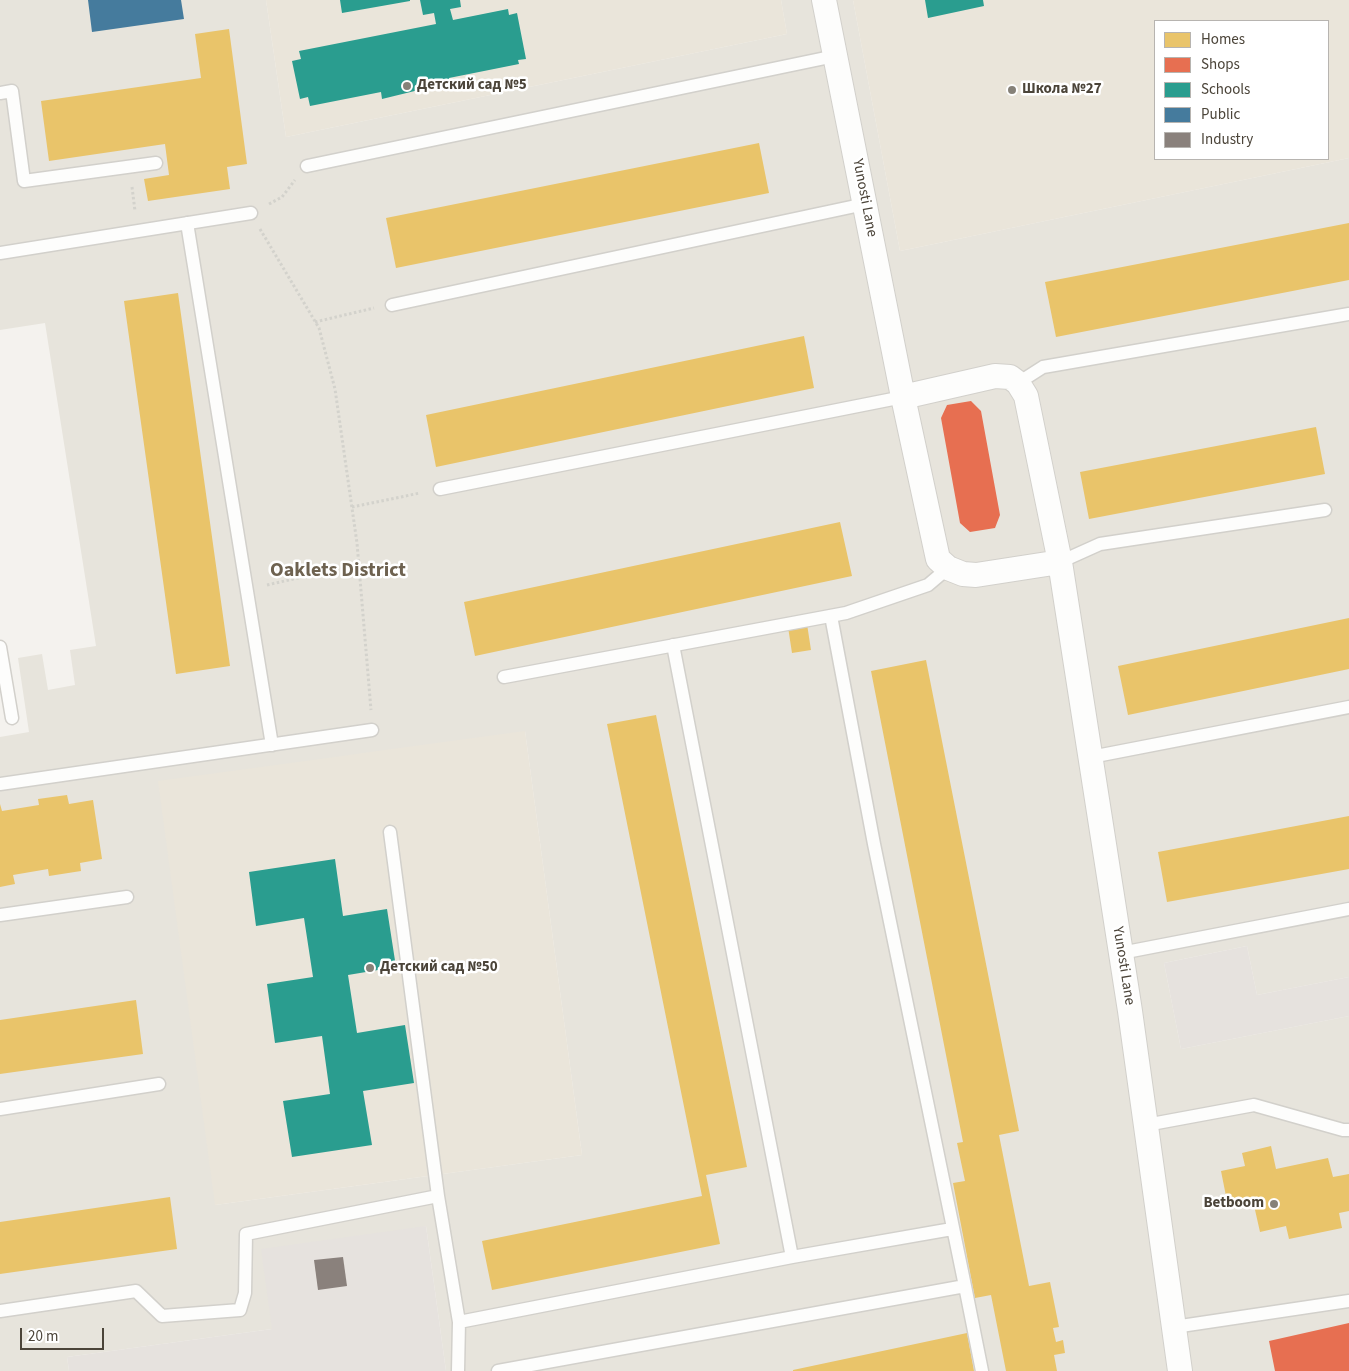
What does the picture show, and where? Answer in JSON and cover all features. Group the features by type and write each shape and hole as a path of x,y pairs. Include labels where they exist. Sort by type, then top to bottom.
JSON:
{"street":[{"name":"Yunosti Lane","path":"824,0 903,397 938,559 948,568"},
{"path":"903,397 995,376 1010,377 1018,383"},
{"name":"Yunosti Lane","path":"1018,383 1026,396 1060,562 1121,953 1180,1371"},
{"path":"948,568 963,574 976,575 1060,562"}],"lane":[{"path":"307,166 835,56"},
{"path":"0,93 12,91 24,181 156,163"},
{"path":"392,304 865,204"},
{"path":"0,253 251,213"},
{"path":"187,223 272,745"},
{"path":"1018,383 1044,367 1349,314"},
{"path":"440,489 903,397"},
{"path":"1060,562 1100,544 1325,510"},
{"path":"504,677 846,613 928,586 948,568"},
{"path":"831,616 874,844 982,1371"},
{"path":"674,646 792,1257"},
{"path":"0,647 12,718"},
{"path":"1091,757 1349,708"},
{"path":"0,784 372,730"},
{"path":"390,832 438,1196 459,1322 458,1371"},
{"path":"0,915 127,897"},
{"path":"1121,953 1349,909"},
{"path":"0,1109 159,1084"},
{"path":"1146,1125 1254,1104 1343,1130 1349,1130"},
{"path":"0,1311 136,1291 162,1316 240,1310 245,1293 246,1234 438,1196"},
{"path":"459,1322 792,1257 952,1229"},
{"path":"498,1371 965,1286"},
{"path":"1174,1327 1349,1301"}],"path":[{"path":"129,166 137,231"},
{"path":"307,166 282,198 251,213 320,328 334,389 352,507 359,564 372,730"},
{"path":"315,322 392,304"},
{"path":"352,507 440,489"},
{"path":"247,590 359,564"}],"shaded area":[{"path":"0,0 266,0 286,137 787,34 781,0 853,0 900,251 1349,158 1349,977 1257,995 1247,946 1164,963 1181,1049 1349,1016 1349,1371 446,1371 426,1226 272,1329 67,1357 69,1371 0,1371 0,737 29,732 18,658 42,654 48,690 75,685 70,650 96,646 45,323 0,330","holes":["525,731 582,1155 215,1205"]},
{"name":"Детский сад №5","path":"266,0 781,0 787,34 286,137"},
{"name":"Школа №27","path":"853,0 1349,0 1349,158 900,251"},
{"name":"Детский сад №50","path":"525,731 582,1155 215,1205 158,781"},
{"path":"1247,946 1257,995 1349,977 1349,1016 1181,1049 1164,963"},
{"path":"426,1226 446,1371 69,1371 67,1357 272,1329 261,1249"}],"building: Homes":[{"path":"229,29 247,164 227,167 230,189 148,201 144,179 169,175 165,144 49,161 41,101 201,78 195,34"},
{"path":"759,143 769,193 396,268 386,218"},
{"path":"1349,223 1349,280 1056,337 1045,282"},
{"path":"178,293 230,666 176,674 124,301"},
{"path":"804,336 814,388 436,467 426,415"},
{"path":"1316,427 1325,474 1089,519 1080,472"},
{"path":"840,522 852,576 475,656 464,602"},
{"path":"1349,618 1349,669 1128,715 1118,666"},
{"path":"807,624 811,650 792,653 788,627"},
{"path":"926,660 1019,1131 999,1135 1029,1286 1050,1282 1059,1327 1053,1328 1056,1342 1063,1340 1065,1353 1054,1355 1057,1371 1006,1371 991,1295 975,1298 953,1183 965,1181 957,1143 963,1142 871,671"},
{"path":"656,715 747,1167 706,1175 720,1244 492,1290 482,1241 702,1196 607,724"},
{"path":"67,795 69,804 93,800 102,859 80,863 81,871 49,876 48,869 13,875 15,884 0,887 0,804 2,811 39,805 38,799"},
{"path":"1349,816 1349,869 1167,902 1158,852"},
{"path":"136,1000 143,1054 0,1074 0,1020"},
{"path":"1271,1146 1276,1169 1328,1158 1333,1177 1349,1174 1349,1211 1339,1213 1342,1228 1289,1239 1286,1226 1260,1232 1253,1201 1228,1206 1221,1171 1245,1166 1242,1153"},
{"path":"170,1197 177,1249 0,1274 0,1222"},
{"path":"967,1333 974,1371 793,1371 793,1370"}],"building: Shops":[{"path":"971,401 981,411 1000,515 995,528 970,532 960,523 941,418 947,405"},
{"path":"1349,1323 1349,1371 1275,1371 1269,1341"}],"building: Schools":[{"path":"340,0 410,0 410,1 342,13"},
{"path":"420,0 460,0 461,7 450,9 453,20 508,9 509,15 517,13 526,59 518,60 519,64 449,78 450,86 436,89 435,82 430,83 431,87 382,99 381,92 310,106 308,97 300,99 292,61 301,59 299,51 436,24 434,13 423,15"},
{"path":"925,0 983,0 984,6 928,18"},
{"path":"335,859 343,916 387,909 396,967 348,975 357,1033 405,1025 414,1083 363,1091 372,1145 292,1157 283,1101 330,1094 322,1036 275,1043 267,984 313,977 304,918 256,926 249,872"}],"building: Public":[{"path":"88,0 181,0 184,19 92,32"}],"building: Industry":[{"path":"343,1257 347,1286 318,1290 314,1260"}],"place":[{"name":"Детский сад №5","path":"407,86"},
{"name":"Школа №27","path":"1012,90"},
{"name":"Детский сад №50","path":"370,968"},
{"name":"Betboom","path":"1274,1204"}],"district":[{"name":"Oaklets District","path":"338,572"}]}
